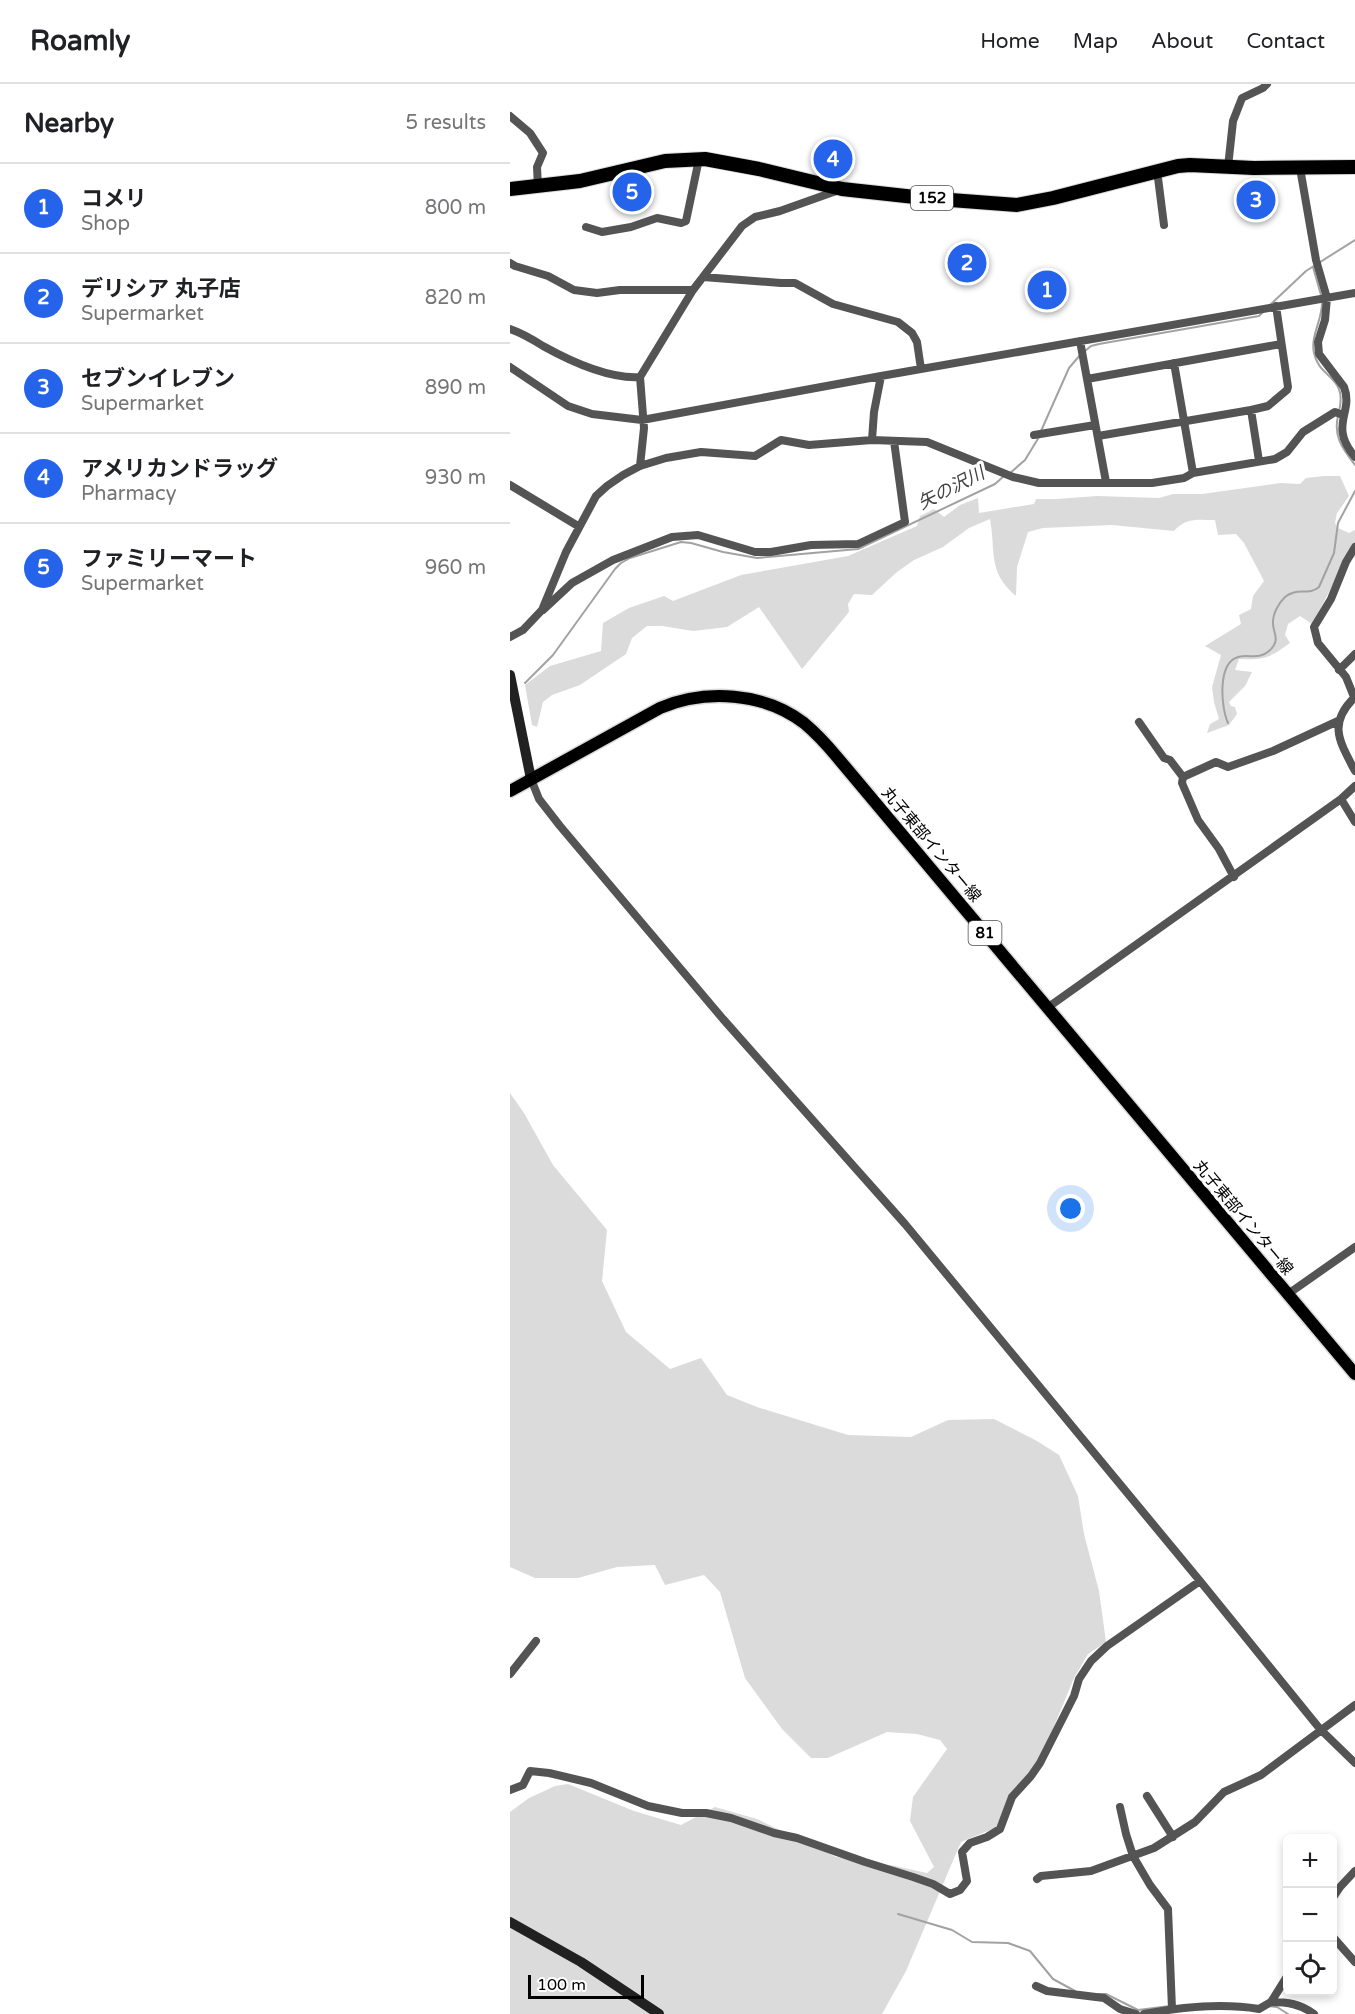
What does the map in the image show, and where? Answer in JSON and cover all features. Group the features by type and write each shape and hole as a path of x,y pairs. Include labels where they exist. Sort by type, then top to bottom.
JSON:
{"highway":[{"name":"152","path":"510,189 580,181 665,161 699,159 749,167 842,189 1017,205 1053,198 1157,170 1190,165 1355,167"}],"main road":[{"name":"丸子東部インター線","path":"510,791 660,708 677,702 728,696 779,709 803,723 837,756 1355,1374"}],"street":[{"path":"1228,167 1233,121 1242,98 1267,84"},
{"path":"510,116 530,133 543,153 537,167 538,187"},
{"path":"586,226 602,232 631,227 657,218 681,223 686,221 699,159"},
{"path":"1300,168 1326,313 1318,348 1321,359 1346,392 1340,414 1342,436 1355,457"},
{"path":"1157,170 1164,225"},
{"path":"639,466 644,428 640,377 693,290 742,226 755,217 780,211 842,189"},
{"path":"510,263 548,276 574,290 597,293 620,290 693,290"},
{"path":"703,277 795,283 833,304 898,322 912,333 917,342 921,369"},
{"path":"510,367 568,406 612,418 642,420 1355,293"},
{"path":"1098,436 1268,406 1287,390 1274,307"},
{"path":"510,329 602,372 624,378 640,377"},
{"path":"1080,341 1106,482"},
{"path":"1087,379 1281,344"},
{"path":"1174,363 1193,472"},
{"path":"872,440 874,412 881,376"},
{"path":"1251,410 1259,461"},
{"path":"542,610 578,526 596,496 607,486 639,466 666,458 701,452 755,456 781,440 809,445 872,440 927,442 1001,473 1039,483 1152,483 1184,478 1193,472 1275,459 1287,452 1303,432 1335,412 1340,414"},
{"path":"1038,434 1095,425"},
{"path":"510,637 523,630 572,583 613,561 672,537 698,535 755,552 771,552 811,545 858,544 905,522 894,441"},
{"path":"510,485 578,526"},
{"path":"1355,548 1346,562 1331,599 1314,627 1318,643 1346,677 1355,697 1346,706 1338,722 1338,739 1355,771"},
{"path":"1340,670 1355,654"},
{"path":"510,675 531,779 539,800 723,1019 904,1224 1320,1729 1355,1763"},
{"path":"1139,722 1164,758 1170,760 1183,777 1182,783 1197,820 1219,849 1234,877"},
{"path":"1183,777 1216,762 1228,767 1273,752 1338,722"},
{"path":"1047,1008 1234,877 1341,799 1355,786"},
{"path":"1341,799 1355,822"},
{"path":"1288,1294 1355,1247"},
{"path":"510,1790 523,1785 530,1771 572,1778 591,1783 648,1806 682,1813 706,1813 731,1818 774,1833 797,1838 933,1884 950,1894 960,1890 967,1881 963,1852 970,1843 1000,1829 1012,1797 1040,1763 1074,1695 1079,1678 1091,1661 1107,1646 1200,1581"},
{"path":"510,1674 536,1641"},
{"path":"1037,1879 1041,1876 1091,1871 1154,1848 1195,1822 1224,1792 1261,1775 1355,1705"},
{"path":"1147,1796 1173,1837"},
{"path":"1120,1807 1133,1856 1168,1909 1177,2011"},
{"path":"1337,1892 1355,1871"},
{"path":"510,1922 580,1962 659,2014"},
{"path":"1337,1942 1355,1962"},
{"path":"1144,2014 1234,2005 1259,2009 1271,2002 1283,1982"},
{"path":"1036,1986 1047,1991 1104,1998 1120,2009 1136,2014"},
{"path":"1271,2002 1289,2002 1304,2007 1314,2014"}],"shaded area":[{"path":"1340,476 1349,496 1337,513 1335,523 1338,528 1349,533 1355,530 1355,557 1346,560 1312,624 1300,616 1288,624 1285,635 1290,643 1266,657 1239,659 1235,670 1252,672 1245,686 1229,702 1235,707 1237,714 1229,725 1207,733 1210,724 1219,719 1212,687 1221,655 1205,646 1241,624 1239,615 1251,609 1253,596 1264,581 1244,543 1236,534 1218,535 1215,520 1188,521 1174,531 1112,525 1043,528 1028,532 1017,567 1016,596 1007,587 997,570 990,519 969,528 943,547 914,560 872,595 854,594 848,604 849,612 802,669 759,607 727,627 693,631 647,626 632,638 626,654 580,685 552,695 543,702 537,727 532,725 525,685 550,666 601,651 603,623 629,608 664,596 673,601 741,575 848,556 917,526 920,516 934,509 944,517 960,505 978,498 979,513 1034,504 1036,499 1097,496 1159,498 1173,494 1202,494 1280,483 1300,484 1306,478"},
{"path":"510,1093 553,1165 607,1230 602,1281 626,1332 670,1369 701,1358 727,1395 757,1407 848,1435 911,1437 948,1420 994,1419 1059,1455 1078,1496 1084,1534 1099,1591 1106,1642 1088,1654 1074,1678 1045,1748 1000,1826 961,1842 906,1971 882,2014 510,2014 510,1812 529,1798 555,1786 568,1784 634,1811 681,1825 715,1807 757,1819 836,1857 927,1873 934,1867 910,1821 913,1797 947,1749 940,1740 917,1734 887,1732 828,1758 811,1758 782,1729 745,1678 720,1592 704,1575 665,1585 655,1565 617,1567 578,1578 535,1578 510,1567"}],"waterway":[{"name":"矢の沢川","path":"1271,304 1306,271 1355,240"},
{"path":"1313,267 1321,295"},
{"path":"1322,301 1313,347 1317,362 1340,391 1339,411"},
{"name":"矢の沢川","path":"1085,351 1099,344 1259,316 1263,312"},
{"name":"矢の沢川","path":"1041,431 1069,368 1081,354"},
{"path":"1338,416 1338,437 1355,465"},
{"name":"矢の沢川","path":"1009,474 1025,460 1039,437"},
{"name":"矢の沢川","path":"525,683 553,655 615,569 630,558 681,542 757,558 858,549 995,484 1004,476"},
{"path":"1228,723 1223,697 1227,668 1231,661 1238,657 1258,656 1269,651 1276,640 1273,619 1281,602 1294,592 1311,591 1319,587 1334,553 1338,523 1355,491"},
{"path":"898,1914 952,1930 972,1942 1008,1943 1030,1951 1053,1979 1075,1991"},
{"path":"1098,1994 1106,1994 1138,2010 1170,2006"},
{"path":"1268,2006 1277,2007 1288,2014"}],"place":[{"name":"アメリカンドラッグ","path":"833,159"},
{"name":"ファミリーマート","path":"632,192"},
{"name":"セブンイレブン","path":"1256,200"},
{"name":"デリシア 丸子店","path":"967,263"},
{"name":"コメリ","path":"1047,290"}]}
